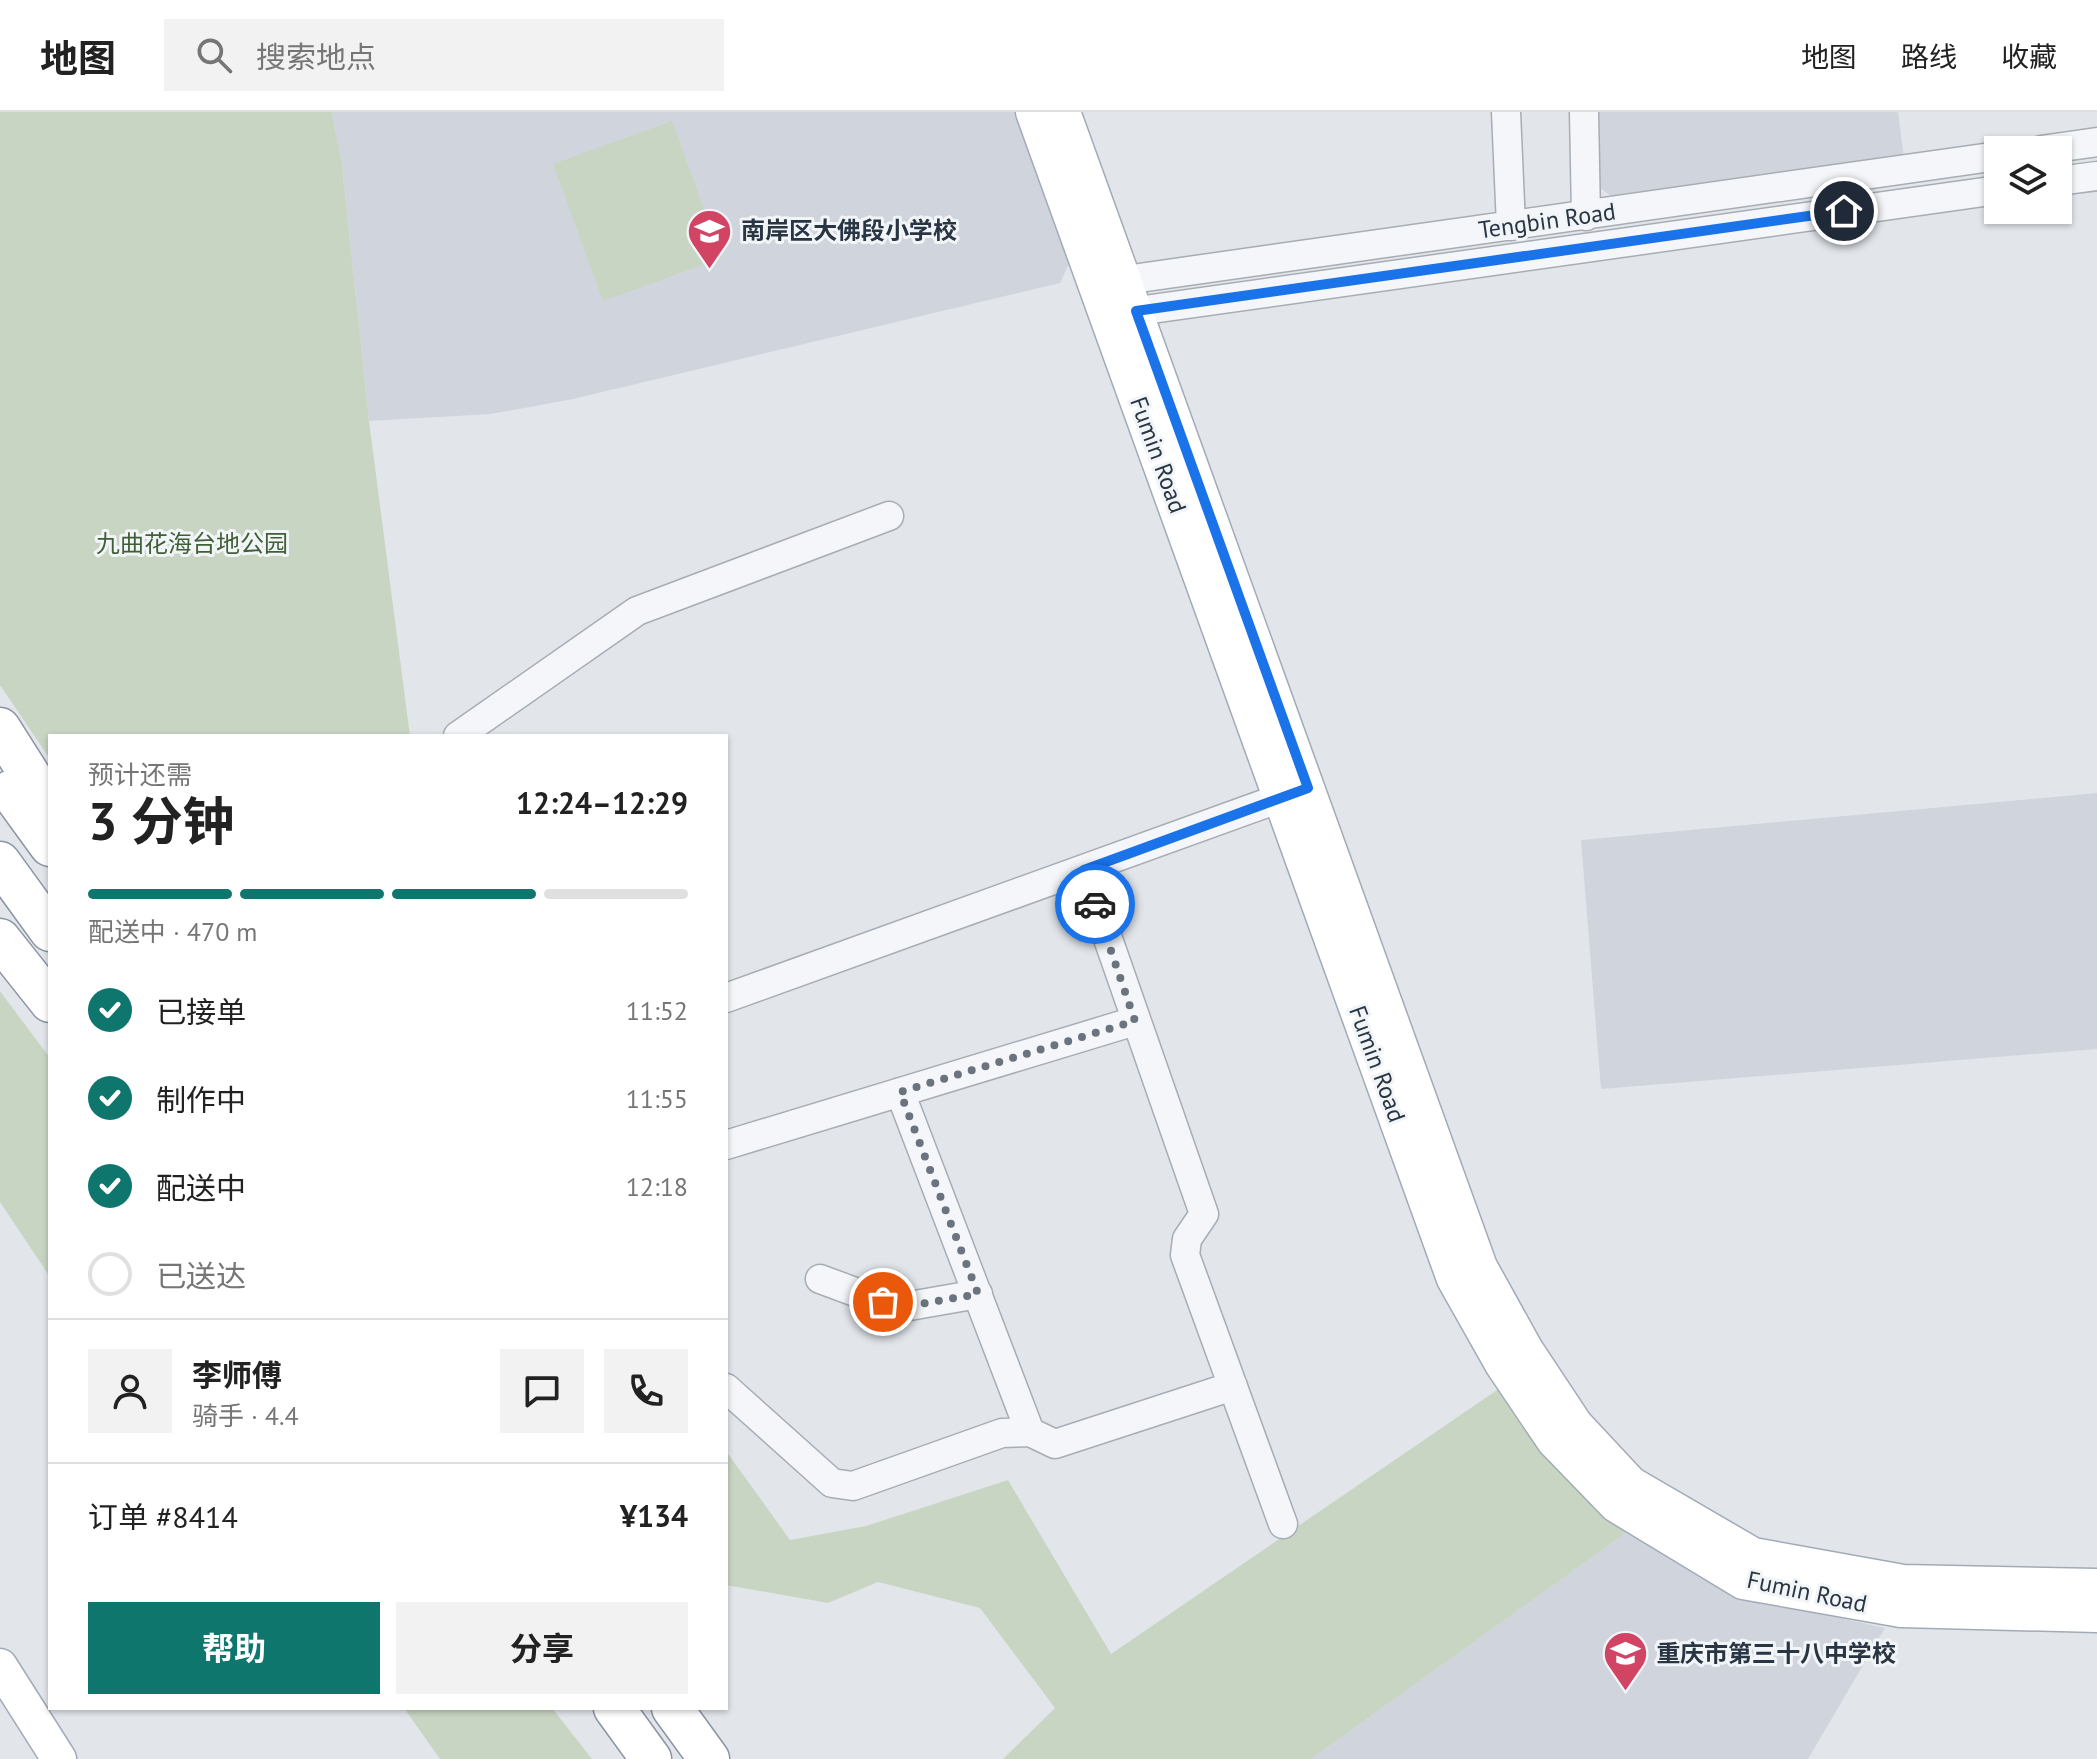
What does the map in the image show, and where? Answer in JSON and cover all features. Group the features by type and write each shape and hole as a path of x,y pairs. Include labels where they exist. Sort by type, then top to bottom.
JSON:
{"highway":[{"path":"0,728 48,804"},
{"path":"0,778 48,843"},
{"path":"0,862 48,928"},
{"path":"0,939 48,999"},
{"path":"615,1710 651,1759"},
{"path":"673,1710 709,1759"}],"main road":[{"name":"Fumin Road","path":"1033,112 1116,298"},
{"name":"Fumin Road","path":"1063,112 1116,298 1294,792 1480,1267 1526,1350 1575,1424 1631,1484 1753,1555 1903,1582 2097,1586"},
{"name":"Fumin Road","path":"1294,792 1454,1279 1502,1364 1554,1441 1616,1505 1743,1582 1901,1610 2097,1615"},
{"path":"0,1666 59,1759"},
{"path":"0,1709 32,1759"}],"street":[{"path":"1506,112 1511,226"},
{"path":"1584,112 1586,216"},
{"path":"2072,146 2097,142"},
{"name":"Tengbin Road","path":"1116,298 1511,226 1984,158"},
{"path":"2072,179 2097,176"},
{"name":"Tengbin Road","path":"1116,298 1984,192"},
{"path":"461,734 637,611 889,516"},
{"path":"728,997 1294,792"},
{"path":"1084,870 1204,1214 1187,1239 1185,1255 1283,1524"},
{"path":"728,1144 1135,1021"},
{"path":"900,1092 1030,1432"},
{"path":"820,1279 898,1308 978,1294"},
{"path":"728,1390 832,1483 853,1486 1002,1433 1030,1432 1055,1444 1233,1386"}],"shaded area":[{"name":"南岸区大佛段小学校","path":"332,112 1020,112 1072,257 1060,283 573,399 491,414 369,421 342,165"},
{"path":"1596,112 1898,112 1904,158 1617,201 1598,186"},
{"path":"2097,793 2097,1049 1601,1089 1581,840"},
{"name":"重庆市第三十八中学校","path":"1626,1533 1738,1595 1885,1628 1808,1759 1311,1759"}],"green space":[{"name":"九曲花海台地公园","path":"0,112 332,112 342,165 369,421 410,734 48,734 48,756 0,685"},
{"path":"672,121 722,258 603,301 553,164"},
{"path":"0,991 48,1055 48,1274 0,1202"},
{"path":"1500,1388 1558,1466 1626,1533 1311,1759 1003,1759 1055,1708 980,1608 878,1582 828,1603 728,1585 728,1454 790,1540 866,1526 1008,1480 1111,1654"},
{"path":"405,1710 554,1710 592,1759 440,1759"}],"way so far":[{"path":"883,1302 898,1308 978,1294 900,1092 1135,1021 1095,904"}],"place":[{"name":"南岸区大佛段小学校","path":"710,270"},
{"name":"重庆市第三十八中学校","path":"1625,1693"}],"route":[{"path":"1095,904 1084,870 1308,788 1136,311 1844,211"}]}
